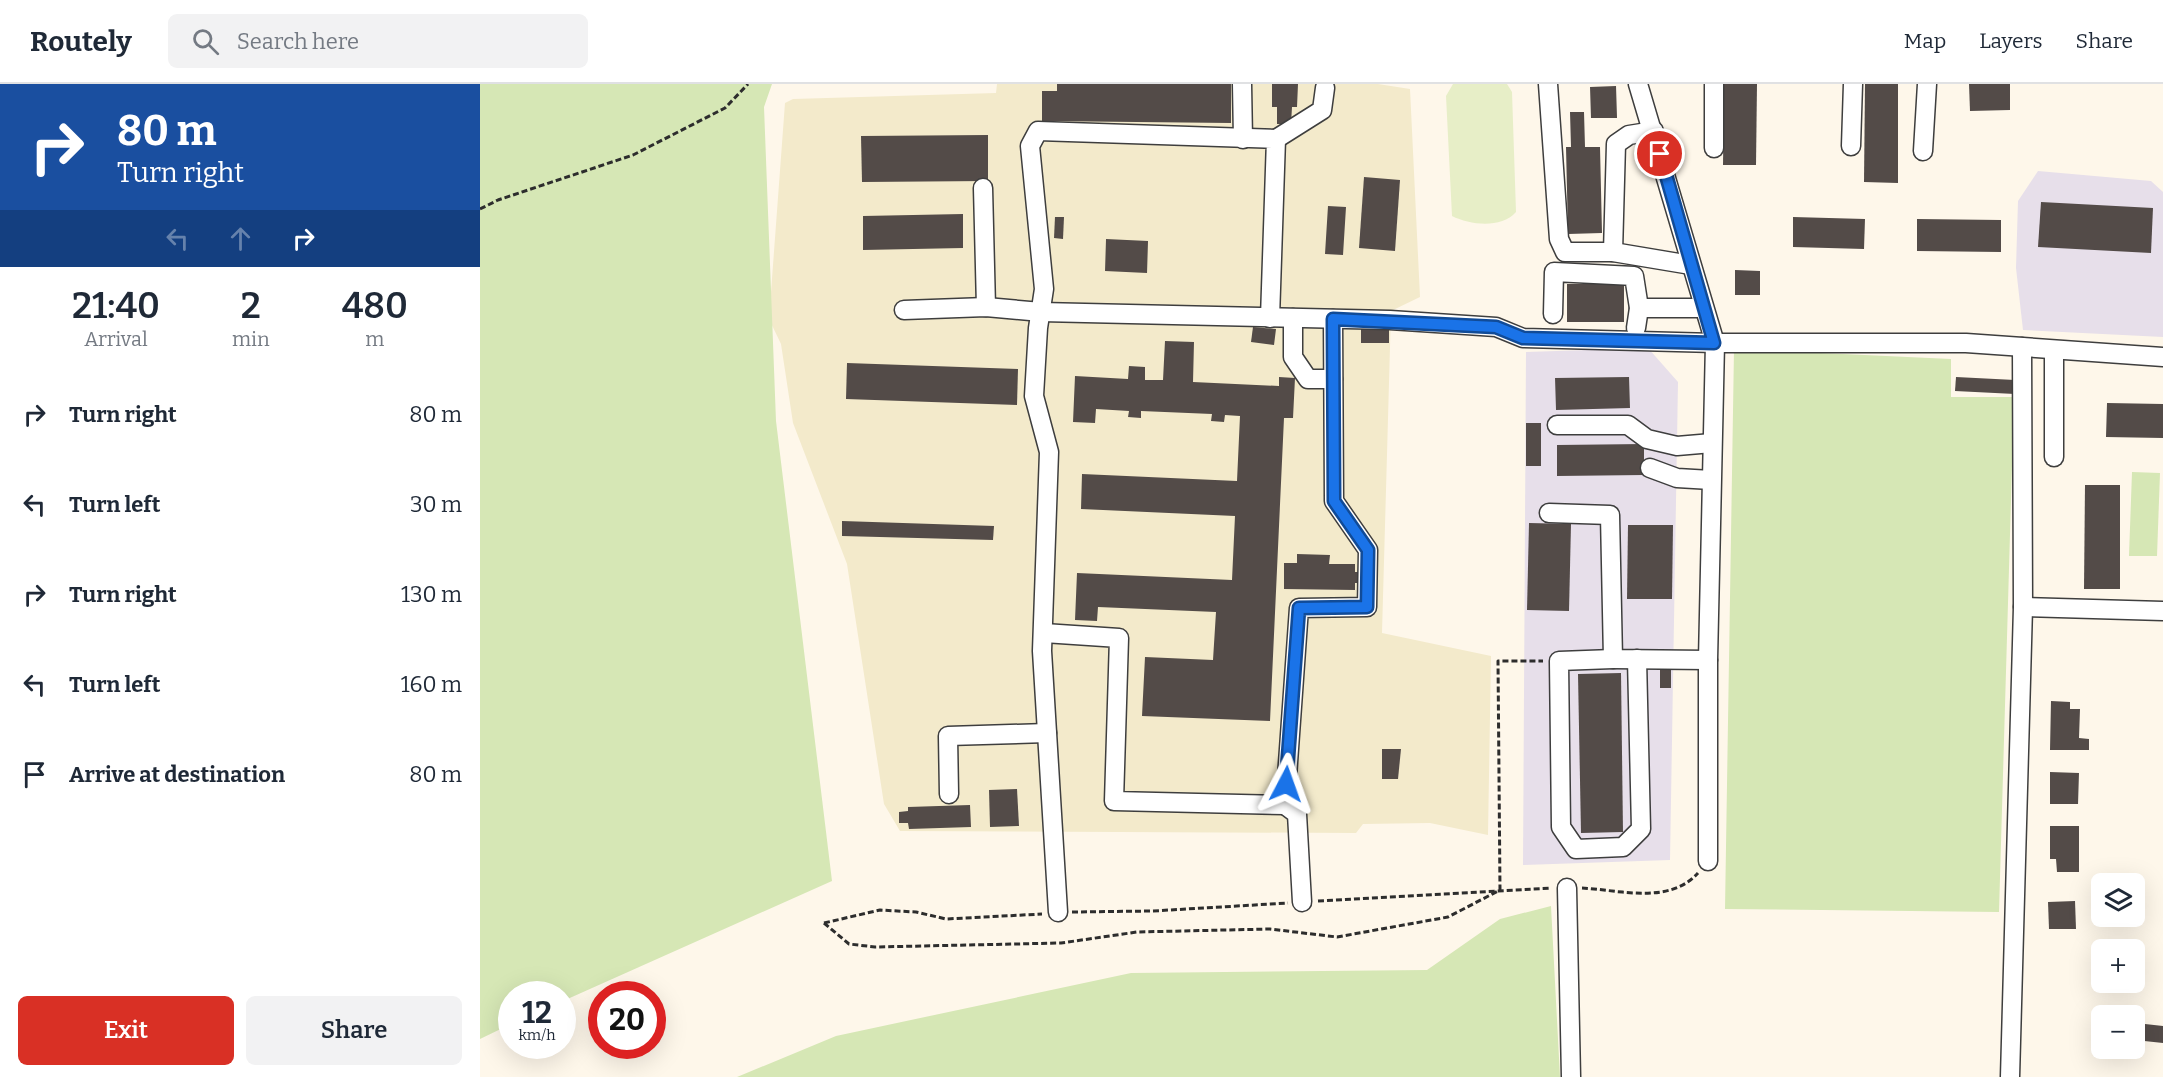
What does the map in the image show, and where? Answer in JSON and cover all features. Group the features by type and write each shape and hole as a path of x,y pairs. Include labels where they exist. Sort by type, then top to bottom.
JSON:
{"street":[{"path":"1242,84 1243,139"},
{"path":"1548,84 1559,239 1565,252 1613,252 1691,265"},
{"path":"1638,84 1714,343 1708,660 1708,861"},
{"path":"1714,84 1714,148"},
{"path":"1851,146 1853,84"},
{"path":"1923,151 1926,84"},
{"path":"1058,912 1042,651 1049,452 1034,396 1044,290 1030,146 1038,131 1276,139 1322,110 1324,88"},
{"path":"1613,252 1616,144 1629,135 1653,131"},
{"path":"1270,318 1276,139"},
{"path":"982,188 986,307"},
{"path":"1553,314 1554,272 1634,276 1639,308 1636,328"},
{"path":"903,310 986,307 1041,312 1333,319 1496,327 1523,338 1714,343 1966,343 2163,357"},
{"path":"1639,308 1704,308"},
{"path":"1293,318 1293,357 1308,379 1333,379"},
{"path":"1285,806 1299,608 1367,607 1368,550 1334,501 1333,319"},
{"path":"2010,1077 2023,607 2022,347"},
{"path":"2054,350 2054,457"},
{"path":"1557,425 1628,425 1647,439 1677,446 1712,443"},
{"path":"1650,468 1677,478 1711,480"},
{"path":"1549,513 1610,515 1613,659"},
{"path":"2023,607 2163,611"},
{"path":"1044,633 1119,638 1114,801 1285,806 1297,814 1302,902"},
{"path":"1637,659 1641,829 1623,847 1576,849 1561,827 1560,661 1613,659 1637,659 1708,660"},
{"path":"949,794 948,736 1047,733"},
{"path":"1567,888 1572,1077"}],"path":[{"path":"480,209 498,200 633,155 725,108 748,84"},
{"path":"1500,890 1498,661 1560,661"},
{"path":"1500,890 1448,917 1337,937 1270,929 1137,932 1061,943 875,947 849,945 824,923 880,910 916,912 946,919 1000,918 1058,912 1153,911 1500,890 1567,888 1664,892 1682,887 1708,861"}],"shaded area":[{"path":"997,84 1378,84 1410,89 1420,297 1391,311 1382,633 1491,656 1488,835 1430,823 1363,824 1356,833 900,831 884,804 847,564 793,423 781,344 769,319 785,103 793,99 996,93"},
{"path":"2038,171 2151,181 2163,192 2163,337 2023,330 2016,268 2018,201"},
{"path":"1648,348 1678,382 1670,860 1523,865 1526,352"}],"green space":[{"path":"480,84 772,84 764,107 776,421 832,881 608,981 588,981 588,990 576,995 576,981 498,981 498,1030 480,1039"},
{"path":"1453,84 1507,84 1512,92 1516,212 1502,221 1485,224 1467,222 1452,216 1446,96"},
{"path":"1734,349 1951,359 1951,397 2014,397 1999,912 1725,909"},
{"path":"2132,472 2160,473 2157,556 2129,556"},
{"path":"1551,906 1560,1077 737,1077 836,1036 1131,973 1427,970 1500,919"}],"building":[{"path":"1057,84 1231,84 1231,123 1042,121 1042,91 1057,91"},
{"path":"1272,84 1298,84 1297,107 1292,107 1291,124 1277,124 1277,107 1272,107"},
{"path":"1724,84 1757,84 1756,165 1723,165"},
{"path":"1865,84 1898,84 1898,183 1864,182"},
{"path":"1969,84 2010,84 2010,110 1970,111"},
{"path":"1616,86 1617,118 1591,118 1590,87"},
{"path":"1570,112 1584,112 1585,147 1600,147 1602,233 1568,234 1566,147 1571,147"},
{"path":"988,135 988,181 862,182 861,136"},
{"path":"1364,177 1400,180 1395,251 1359,248"},
{"path":"2041,202 2153,208 2151,253 2038,247"},
{"path":"1328,206 1346,207 1343,255 1325,254"},
{"path":"963,214 963,248 863,250 863,216"},
{"path":"1055,217 1064,217 1063,239 1054,238"},
{"path":"1793,217 1865,219 1864,249 1793,247"},
{"path":"1917,219 2001,220 2001,252 1917,251"},
{"path":"1106,239 1148,241 1147,273 1105,271"},
{"path":"1735,270 1760,271 1760,295 1735,295"},
{"path":"1567,284 1624,284 1624,322 1567,322"},
{"path":"1253,327 1276,329 1274,345 1251,342"},
{"path":"1361,327 1389,327 1389,343 1361,343"},
{"path":"1165,341 1194,342 1193,382 1279,386 1279,377 1295,378 1293,418 1284,418 1270,721 1142,716 1145,657 1213,660 1216,612 1098,607 1097,621 1075,620 1077,573 1232,580 1235,516 1081,509 1082,474 1237,481 1240,416 1225,415 1224,422 1211,421 1212,414 1141,411 1141,418 1128,417 1129,411 1096,409 1095,423 1073,422 1075,376 1128,379 1129,366 1145,367 1145,380 1163,380"},
{"path":"847,363 1018,369 1017,405 846,399"},
{"path":"1629,377 1630,408 1556,410 1555,378"},
{"path":"1956,377 2015,380 2015,394 1955,391"},
{"path":"2107,403 2163,404 2163,438 2106,437"},
{"path":"1526,423 1541,423 1541,466 1526,466"},
{"path":"1644,444 1644,475 1557,476 1557,445"},
{"path":"2085,485 2120,485 2120,589 2084,589"},
{"path":"842,521 994,526 993,540 842,536"},
{"path":"1529,523 1571,524 1569,611 1527,610"},
{"path":"1628,525 1673,525 1672,599 1627,599"},
{"path":"1297,554 1330,555 1329,564 1355,564 1355,572 1361,572 1361,583 1355,583 1355,590 1284,589 1284,563 1297,563"},
{"path":"1671,665 1671,688 1660,688 1660,666"},
{"path":"1621,673 1623,832 1581,833 1578,674"},
{"path":"2051,701 2070,702 2070,709 2080,709 2079,738 2089,739 2089,750 2050,750"},
{"path":"1382,749 1401,749 1398,779 1382,779"},
{"path":"2050,772 2079,773 2078,804 2050,804"},
{"path":"1017,789 1019,826 990,827 989,790"},
{"path":"970,805 971,827 909,829 908,823 899,823 899,812 908,811 908,807"},
{"path":"2050,826 2079,826 2079,872 2057,872 2056,859 2050,859"},
{"path":"2075,901 2076,929 2049,929 2048,902"},
{"path":"2145,1024 2163,1026 2163,1043 2145,1041"}],"route":[{"path":"1286,784 1299,608 1367,607 1368,550 1334,501 1333,319 1496,327 1523,338 1714,343 1660,154"}]}
